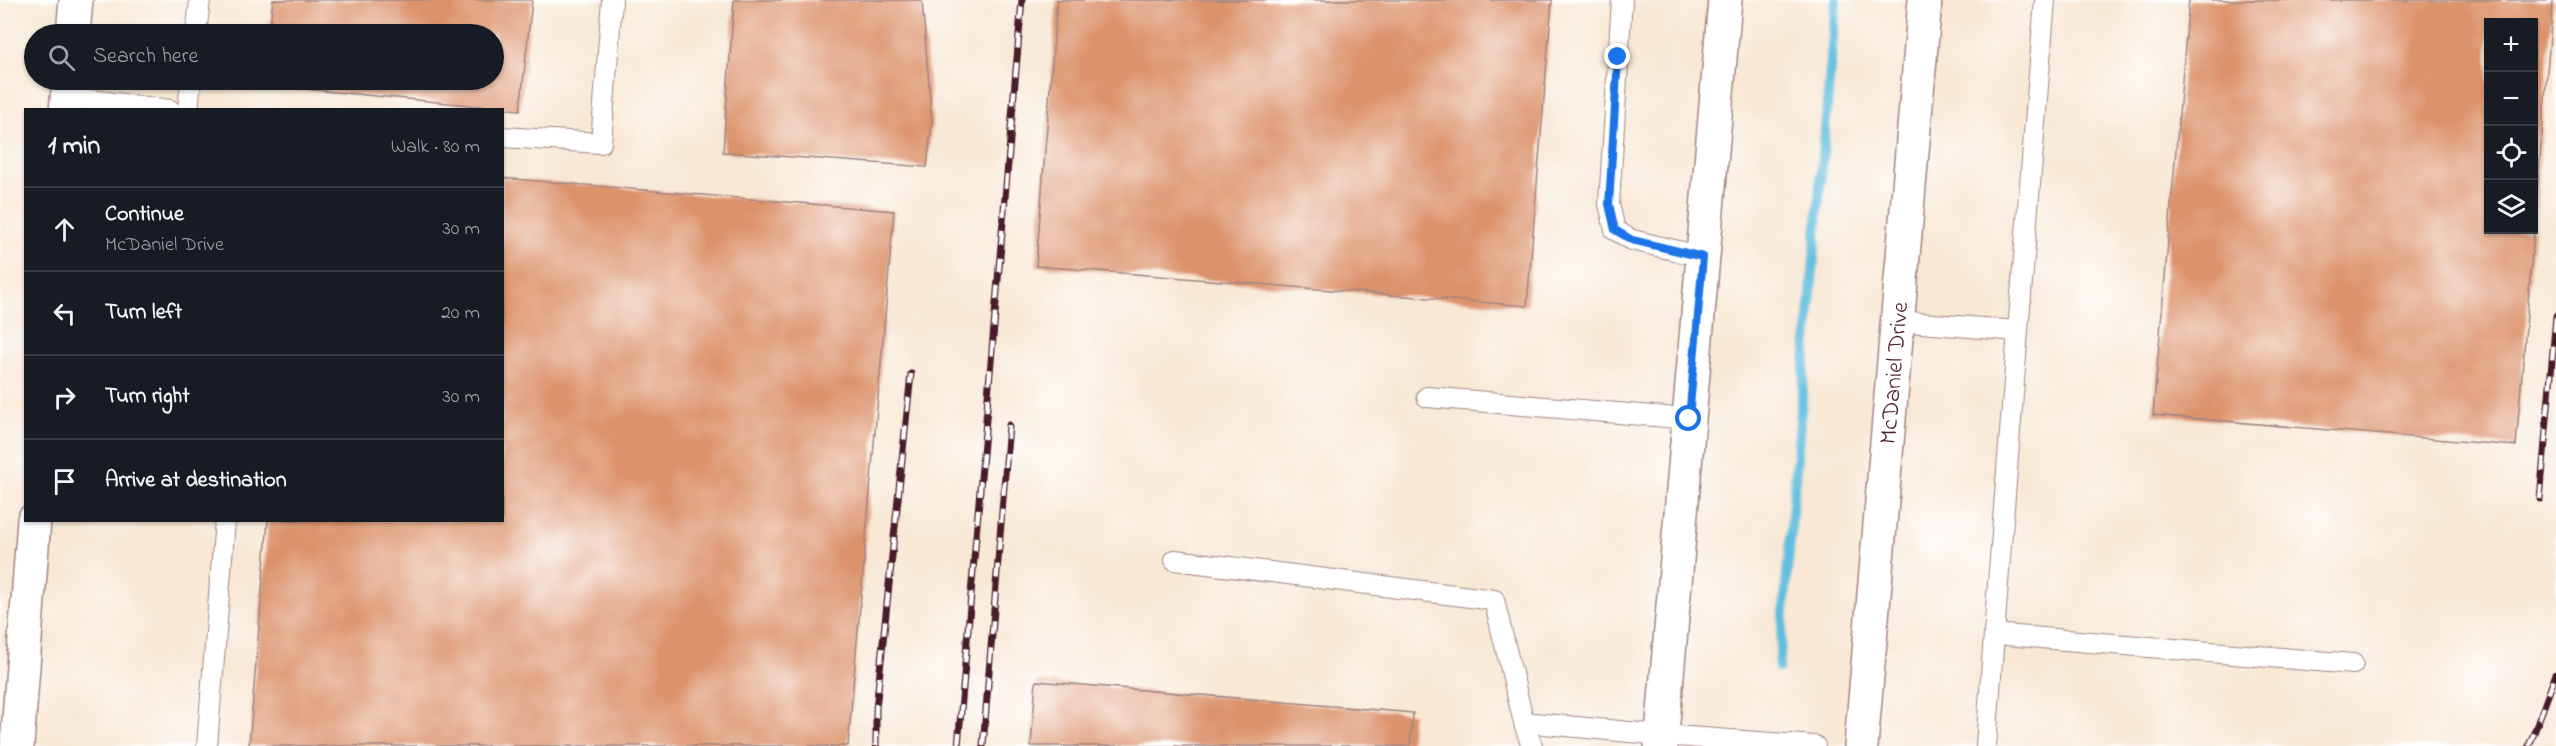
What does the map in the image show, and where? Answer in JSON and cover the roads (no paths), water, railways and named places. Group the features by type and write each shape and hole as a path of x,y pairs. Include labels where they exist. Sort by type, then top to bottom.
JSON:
{"street":[{"path":"74,24 76,0"},
{"path":"1661,741 1725,0"},
{"name":"McDaniel Drive","path":"1860,746 1925,0"},
{"path":"17,746 34,522"}],"lane":[{"path":"197,24 200,0"},
{"path":"504,136 601,143 612,0"},
{"path":"1622,0 1609,204 1615,230 1632,240 1703,257"},
{"path":"1986,746 2045,0"},
{"path":"188,108 190,90"},
{"path":"67,95 156,108"},
{"path":"1897,321 2018,331"},
{"path":"1427,397 1689,419"},
{"path":"207,746 225,522"},
{"path":"1175,560 1494,600 1532,746"},
{"path":"1994,634 2353,664"},
{"path":"1524,722 1661,741 1815,746"}],"waterway":[{"path":"1779,668 1836,0"}],"railway":[{"path":"958,746 1022,0"},
{"path":"2540,499 2556,316"},
{"path":"876,746 876,709 911,374"},
{"path":"983,746 1009,425"},
{"path":"2529,746 2556,674"}]}
